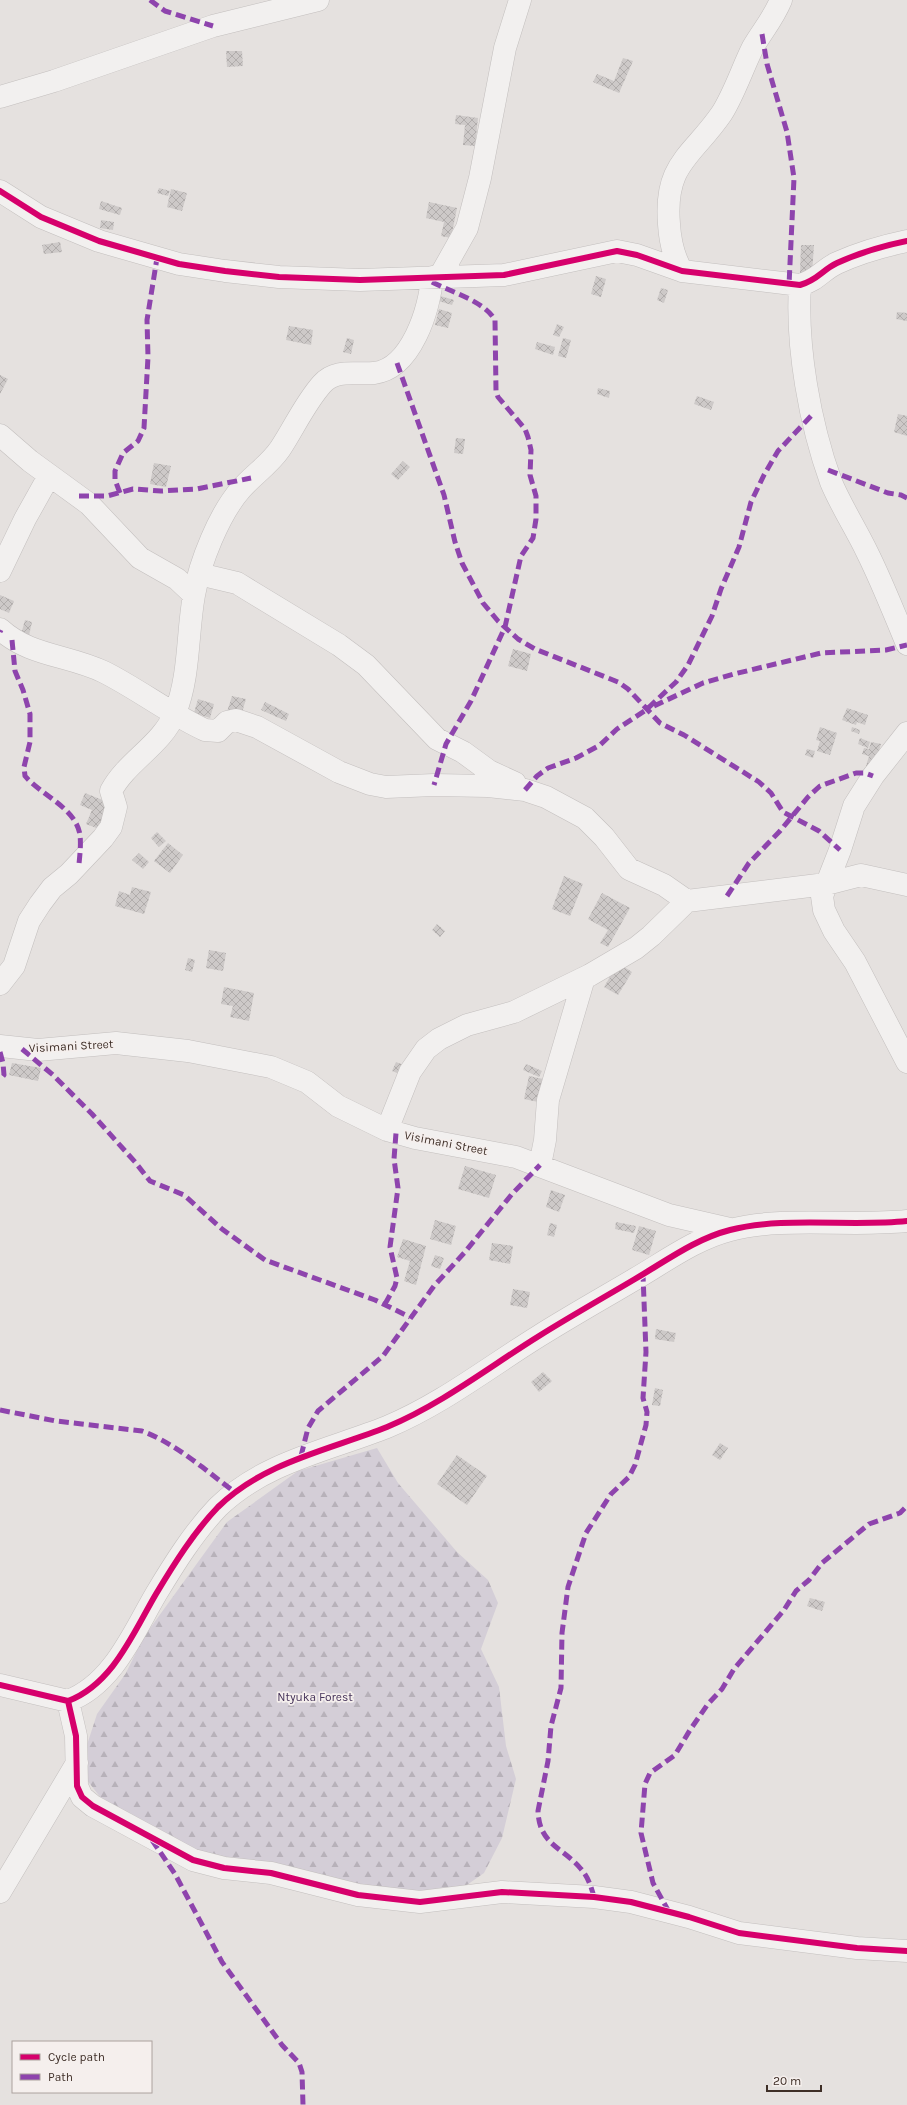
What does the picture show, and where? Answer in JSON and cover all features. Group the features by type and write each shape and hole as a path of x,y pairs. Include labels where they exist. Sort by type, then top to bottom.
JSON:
{"street":[{"path":"0,97 54,82 213,26 318,0"},
{"path":"0,984 14,966 29,921 40,904 52,888 69,874 103,838 111,827 116,807 111,791 116,781 124,770 162,733 175,713 190,643 194,596 199,574 224,516 240,491 279,450 322,384 339,374 375,373 387,370 406,354 416,336 436,277 467,228 480,178 505,48 520,0"},
{"path":"682,271 674,254 670,235 668,208 670,186 675,172 711,128 733,95 748,59 774,17 781,0"},
{"path":"0,191 41,217 100,241 179,264 278,277 360,280 510,274 582,257 617,251 637,255 682,271 800,285 812,282 835,264 884,246 907,241"},
{"path":"800,285 799,319 803,355 812,415 822,452 832,483 870,558 907,644"},
{"path":"0,435 49,476 89,504 140,558 177,579 194,596"},
{"path":"0,571 25,519 49,476"},
{"path":"199,574 237,583 340,645 366,665 437,739 463,752 489,771 525,790 567,808 584,818 604,837 629,869 664,885 688,901"},
{"path":"0,629 12,640 28,648 75,660 104,672 198,727 212,731 221,730 229,721 239,720 264,731 339,772 370,784 386,787 462,785 525,790"},
{"path":"907,733 873,776 854,806 822,896 824,910 834,931 855,962 907,1062"},
{"path":"387,1130 410,1072 426,1049 439,1039 467,1025 514,1012 584,978 641,944 688,901 826,884 862,875 907,885"},
{"path":"540,1165 546,1140 548,1100 584,978"},
{"name":"Visimani Street","path":"0,1046 38,1050 116,1043 188,1050 236,1058 271,1066 307,1082 338,1106 387,1130 414,1138 493,1152 540,1165 589,1186 669,1215 732,1230"},
{"path":"0,1685 68,1701 79,1697 106,1676 116,1663 181,1555 204,1523 220,1506 252,1482 301,1456 388,1426 432,1406 539,1336 701,1240 732,1230 773,1224 907,1221"},
{"path":"68,1701 76,1736 77,1786 82,1797 93,1806 193,1860 224,1868 271,1874 358,1896 420,1902 502,1892 594,1897 630,1902 689,1917 739,1933 857,1948 907,1951"},
{"path":"0,1892 77,1763"}],"green space":[{"name":"Ntyuka Forest","path":"377,1448 398,1483 457,1552 488,1580 498,1603 481,1649 499,1687 506,1746 516,1779 502,1838 484,1873 454,1894 419,1897 231,1866 194,1852 109,1808 86,1779 85,1751 97,1714 126,1673 143,1638 227,1522 298,1471"}],"building":[{"path":"226,51 242,51 243,66 227,67"},
{"path":"623,58 633,61 619,93 593,82 597,74 614,81"},
{"path":"456,115 478,118 475,146 463,145 465,125 455,124"},
{"path":"159,188 170,191 168,196 157,193"},
{"path":"171,189 187,193 182,211 167,207"},
{"path":"101,201 122,208 120,215 99,209"},
{"path":"429,202 457,208 451,238 441,236 444,222 426,218"},
{"path":"101,220 114,222 113,230 100,228"},
{"path":"60,242 62,252 44,254 42,245"},
{"path":"801,245 814,245 812,274 800,273"},
{"path":"596,276 606,279 601,297 591,294"},
{"path":"661,288 668,290 664,303 657,300"},
{"path":"437,295 454,300 452,305 435,300"},
{"path":"439,309 452,313 448,328 435,325"},
{"path":"897,312 907,313 907,321 896,319"},
{"path":"557,324 564,327 559,337 553,335"},
{"path":"289,326 313,330 311,345 286,340"},
{"path":"347,338 354,340 351,354 343,352"},
{"path":"563,338 571,340 566,358 558,356"},
{"path":"537,342 555,347 553,355 535,349"},
{"path":"0,375 8,379 0,394"},
{"path":"598,388 610,391 609,398 597,394"},
{"path":"697,396 714,402 711,410 694,404"},
{"path":"898,414 907,416 907,436 894,432"},
{"path":"456,438 465,439 463,454 454,453"},
{"path":"403,461 410,467 398,480 391,474"},
{"path":"154,463 171,466 166,487 150,484"},
{"path":"0,595 14,601 9,613 0,609"},
{"path":"25,620 32,622 28,640 20,638"},
{"path":"513,649 531,654 527,671 508,666"},
{"path":"232,696 246,699 240,719 226,715"},
{"path":"198,699 214,704 210,718 194,713"},
{"path":"265,702 289,714 286,721 261,710"},
{"path":"847,708 868,715 865,725 857,722 856,725 842,720"},
{"path":"820,727 837,733 830,755 817,751 820,741 816,740"},
{"path":"852,727 860,730 859,734 851,731"},
{"path":"860,738 870,742 868,748 858,744"},
{"path":"871,742 881,744 874,768 866,766 869,756 862,754 864,748 869,749"},
{"path":"807,749 815,751 813,758 805,755"},
{"path":"85,793 110,803 99,829 86,824 92,810 80,805"},
{"path":"157,832 166,841 159,847 151,838"},
{"path":"168,843 183,855 170,873 154,861"},
{"path":"139,853 149,862 143,869 132,860"},
{"path":"564,876 583,884 570,916 552,909"},
{"path":"132,887 151,892 144,914 115,906 119,891 130,895"},
{"path":"602,893 630,908 608,947 600,943 608,930 588,919"},
{"path":"437,924 445,931 440,937 432,930"},
{"path":"209,950 226,953 223,971 206,968"},
{"path":"188,958 195,960 192,972 185,970"},
{"path":"618,963 632,972 618,995 604,987"},
{"path":"224,987 254,993 249,1021 230,1017 233,1006 221,1004"},
{"path":"396,1062 406,1066 402,1075 392,1071"},
{"path":"12,1063 41,1068 38,1081 9,1075"},
{"path":"526,1064 542,1071 539,1077 523,1070"},
{"path":"529,1076 548,1080 543,1103 524,1099"},
{"path":"465,1166 496,1175 489,1198 458,1189"},
{"path":"551,1190 565,1195 559,1212 546,1207"},
{"path":"435,1220 456,1226 451,1245 430,1239"},
{"path":"616,1222 636,1226 634,1233 615,1229"},
{"path":"550,1223 557,1225 554,1237 547,1235"},
{"path":"639,1226 656,1231 649,1255 632,1250"},
{"path":"403,1239 426,1246 416,1285 404,1281 410,1261 397,1257"},
{"path":"492,1243 513,1246 510,1264 489,1260"},
{"path":"435,1255 444,1258 440,1269 431,1266"},
{"path":"513,1289 530,1292 527,1308 510,1305"},
{"path":"656,1329 676,1333 674,1342 655,1339"},
{"path":"543,1372 552,1381 539,1392 531,1382"},
{"path":"655,1388 663,1390 660,1406 652,1405"},
{"path":"720,1443 728,1448 720,1460 712,1455"},
{"path":"457,1455 487,1476 467,1505 437,1484"},
{"path":"810,1598 825,1602 822,1611 807,1606"}],"marked path":[{"path":"150,0 165,11 213,26"},
{"path":"762,34 767,64 787,132 794,178 789,285"},
{"path":"120,493 115,480 115,471 123,453 138,441 144,428 148,357 147,320 157,258"},
{"path":"432,282 475,302 490,313 495,320 496,391 498,397 525,429 531,450 530,475 536,496 536,519 533,538 521,556 505,627 471,701 446,744 434,785"},
{"path":"397,363 444,495 455,542 462,563 483,603 498,621 518,639 535,649 618,682 628,689 660,723 684,735 759,782 771,793 783,812 819,831 840,850"},
{"path":"525,790 537,776 548,768 576,758 600,745 617,729 646,710 676,682 688,665 712,616 721,589 739,547 751,502 764,475 778,451 812,415"},
{"path":"828,470 888,493 901,495 907,498"},
{"path":"79,496 107,496 133,489 161,491 197,489 251,478"},
{"path":"12,640 15,671 23,690 30,714 30,742 24,767 25,776 65,809 77,825 80,835 79,864"},
{"path":"654,706 703,683 821,653 886,650 907,645"},
{"path":"727,896 749,863 780,831 808,797 820,786 856,773 865,773 873,776"},
{"path":"22,1049 53,1075 92,1114 150,1181 184,1195 222,1229 265,1260 375,1300 410,1317"},
{"path":"0,1052 4,1075 0,1080"},
{"path":"385,1304 395,1286 397,1278 390,1247 398,1188 394,1159 396,1133"},
{"path":"301,1456 308,1428 318,1411 383,1356 434,1286 465,1252 512,1194 540,1165"},
{"path":"594,1897 589,1882 583,1872 548,1839 539,1822 538,1811 548,1761 551,1726 561,1688 562,1633 568,1587 586,1533 611,1494 629,1477 635,1465 646,1425 647,1412 643,1398 646,1352 643,1275"},
{"path":"0,1410 56,1421 142,1431 167,1443 236,1493"},
{"path":"669,1912 653,1883 641,1833 645,1784 650,1773 675,1755 690,1730 708,1704 722,1689 734,1669 784,1610 796,1591 809,1580 822,1563 869,1524 900,1513 907,1506"},
{"path":"152,1840 175,1874 222,1962 282,2045 299,2063 302,2072 303,2105"}],"cycle path":[{"path":"0,191 41,217 99,241 179,264 279,277 360,280 504,275 617,251 637,255 682,271 800,285 816,278 832,266 845,259 871,250 907,241"},
{"path":"0,1685 68,1701 84,1693 98,1683 110,1670 130,1641 177,1560 209,1517 218,1507 236,1492 276,1468 387,1427 407,1418 446,1396 520,1348 681,1251 717,1234 751,1226 795,1223 885,1223 907,1221"},
{"path":"68,1701 76,1736 77,1786 82,1797 93,1806 193,1860 224,1868 271,1873 358,1895 420,1902 502,1892 594,1897 631,1902 689,1917 739,1933 857,1948 907,1951"}]}
